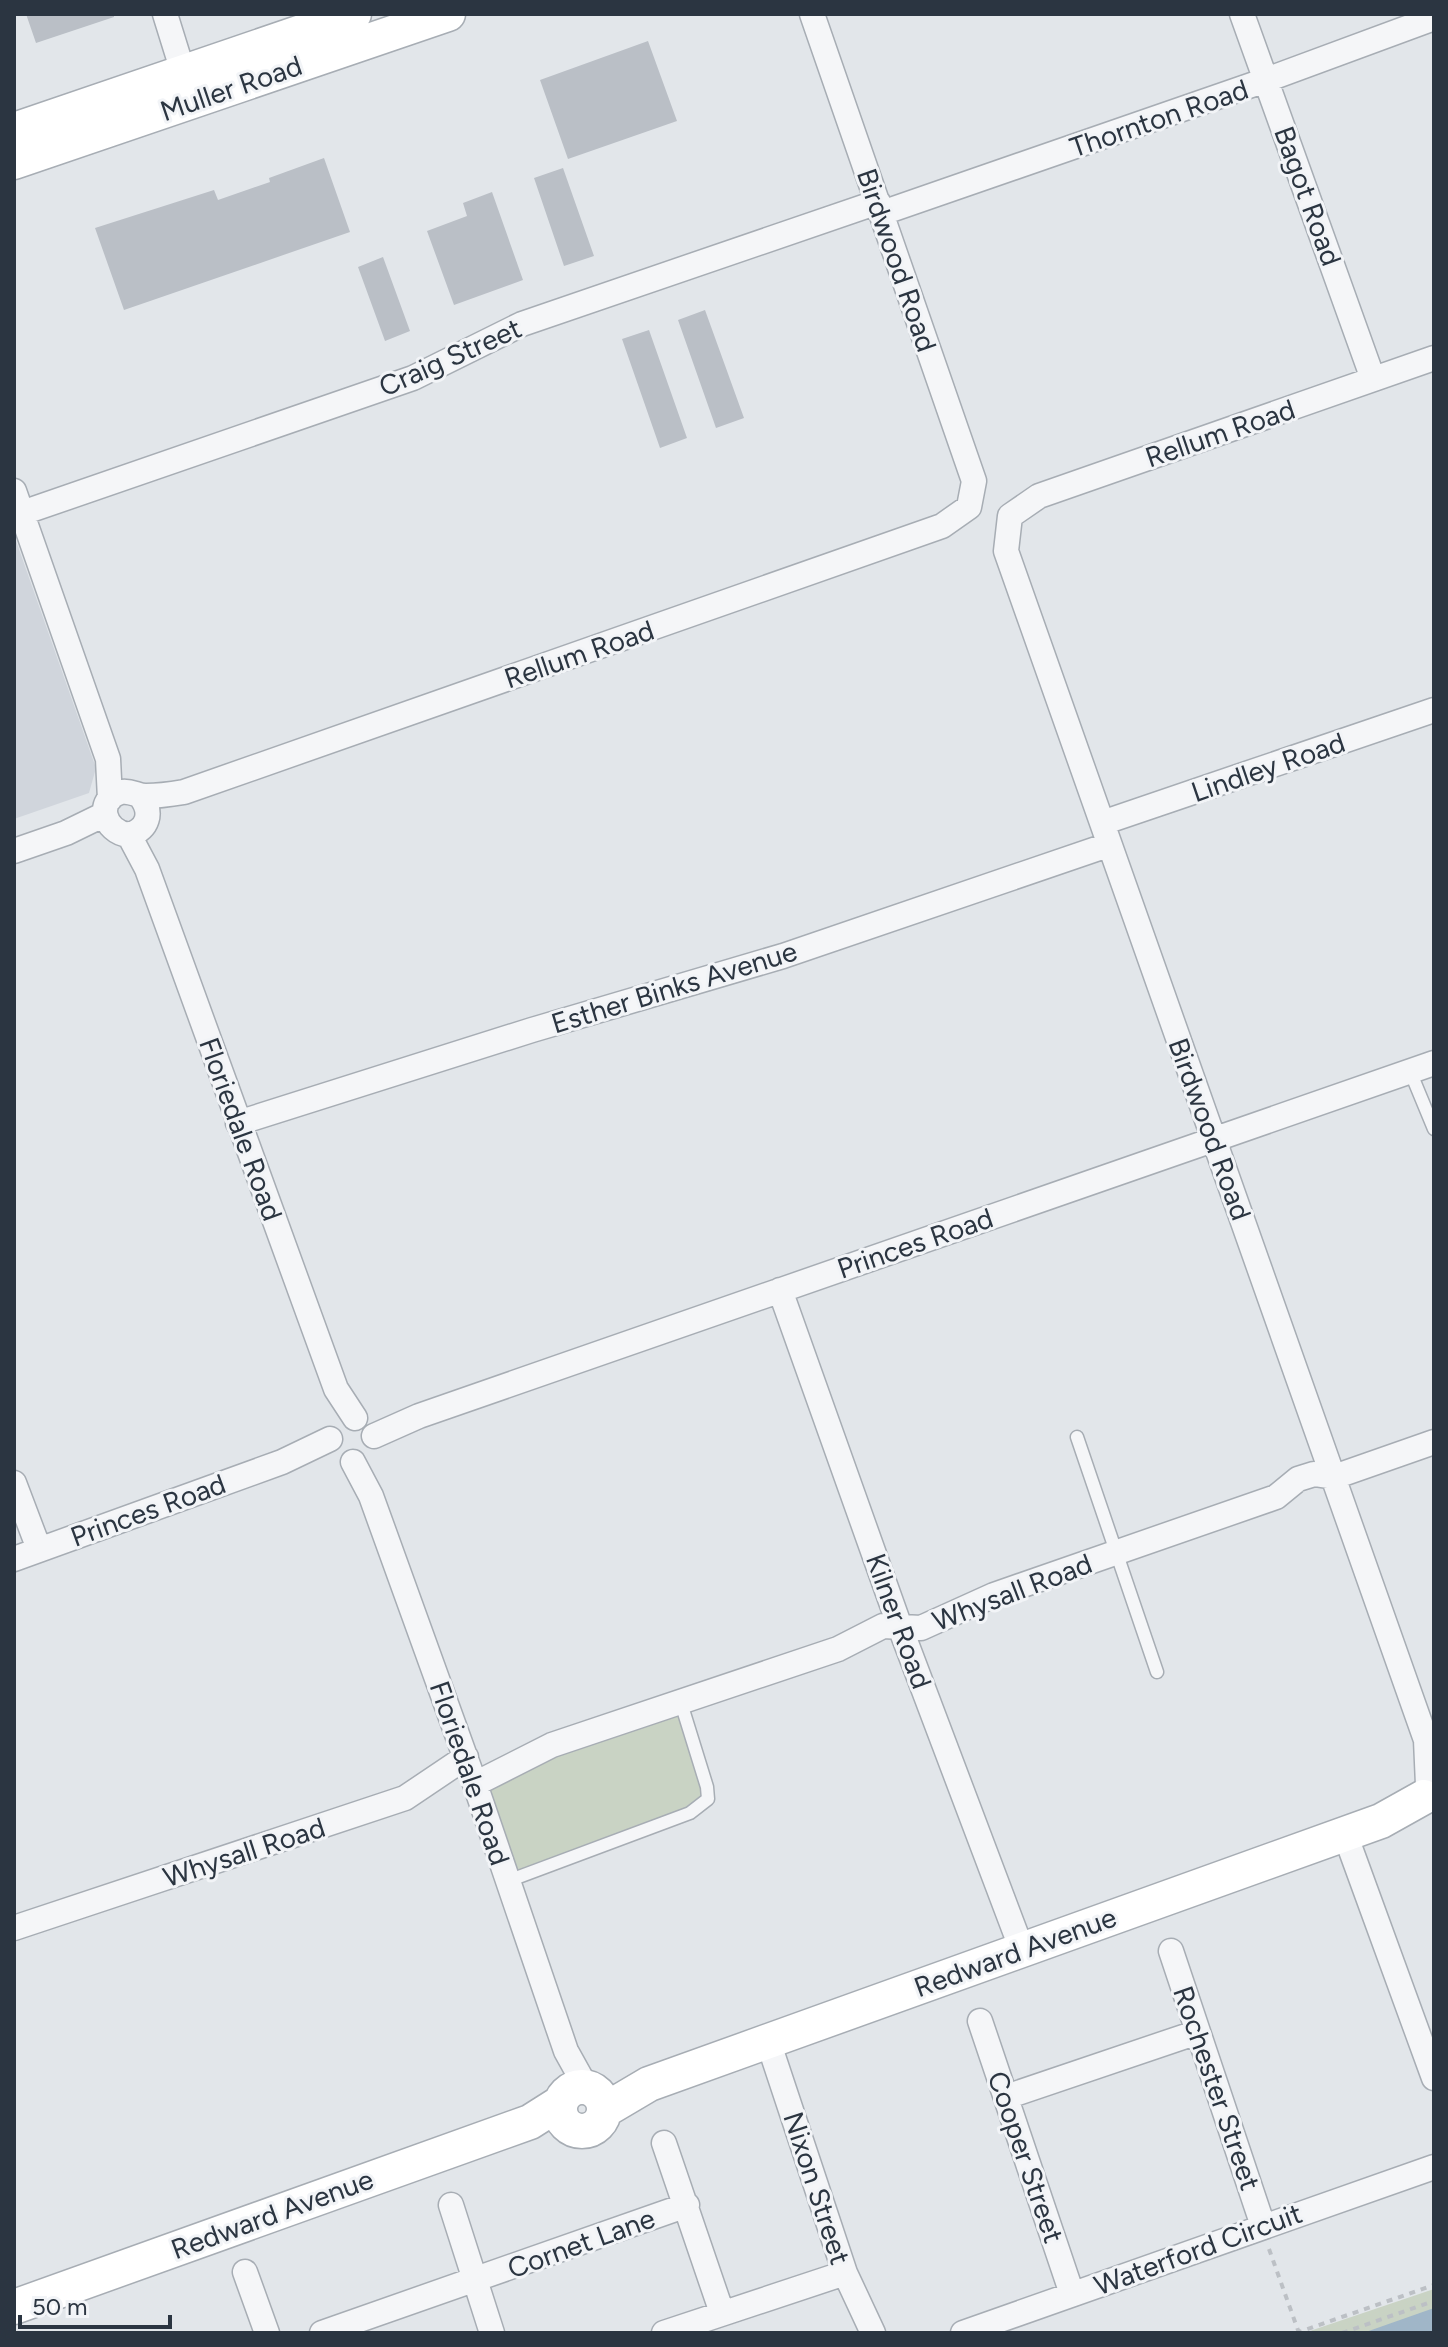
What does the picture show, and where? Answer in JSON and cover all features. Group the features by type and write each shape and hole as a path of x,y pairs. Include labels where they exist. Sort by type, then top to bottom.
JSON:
{"street":[{"path":"165,14 188,87"},
{"name":"Muller Road","path":"14,162 354,14"},
{"name":"Muller Road","path":"14,130 188,87 448,14"},
{"name":"Birdwood Road","path":"812,14 974,481 969,507"},
{"name":"Bagot Road","path":"1242,14 1373,379"},
{"name":"Thornton Road","path":"880,208 1266,80 1434,18"},
{"name":"Craig Street","path":"18,502 413,378 522,324 880,208"},
{"name":"Rellum Road","path":"1010,516 1039,496 1434,358"},
{"name":"Floriedale Road","path":"18,502 466,1757 581,2101"},
{"name":"Rellum Road","path":"14,851 128,814 942,526 969,507"},
{"name":"Birdwood Road","path":"1010,516 1006,551 1430,1745 1431,1799"},
{"name":"Lindley Road","path":"1105,834 1434,710"},
{"name":"Esther Binks Avenue","path":"238,1123 532,1030 783,956 1105,834"},
{"name":"Princes Road","path":"14,1559 282,1462 1434,1063"},
{"name":"Kilner Road","path":"780,1290 900,1627 1022,1950"},
{"name":"Whysall Road","path":"475,1784 552,1745 838,1649 883,1626 921,1628 994,1595 1276,1497 1298,1479 1314,1474 1334,1477 1434,1442"},
{"path":"14,1483 39,1549"},
{"name":"Whysall Road","path":"14,1928 405,1798 466,1757"},
{"name":"Redward Avenue","path":"14,2307 581,2101 649,2084 1381,1821 1431,1799"},
{"path":"1345,1834 1434,2078"},
{"name":"Rochester Street","path":"1171,1951 1266,2237"},
{"name":"Cooper Street","path":"980,2021 1072,2294"},
{"path":"1006,2097 1198,2032"},
{"name":"Nixon Street","path":"768,2041 845,2273 873,2333"},
{"path":"664,2143 722,2313"},
{"name":"Waterford Circuit","path":"963,2333 1072,2294 1266,2237 1434,2167"},
{"path":"451,2205 492,2333"},
{"name":"Cornet Lane","path":"322,2333 687,2205"},
{"path":"245,2272 267,2333"},
{"path":"664,2333 845,2273"}],"lane":[{"path":"1410,1071 1434,1129"},
{"name":"Whysall Road","path":"1077,1437 1157,1672"},
{"path":"508,1881 690,1813 708,1799 681,1703"}],"path":[{"path":"1266,2237 1298,2333 1434,2285"},
{"path":"1342,2333 1434,2301"}],"shaded area":[{"path":"14,535 96,768 89,793 14,819"}],"green space":[{"path":"681,1703 708,1799 508,1881 475,1784"},
{"path":"1434,2289 1434,2333 1304,2333"}],"water":[{"path":"1434,2308 1434,2333 1363,2333"}],"building":[{"path":"26,14 114,14 114,17 36,43"},
{"path":"648,41 677,121 568,159 540,80"},
{"path":"324,158 350,232 124,310 95,228 214,190 218,200 270,182 269,178"},
{"path":"563,168 594,256 564,266 534,178"},
{"path":"492,192 523,280 454,305 427,231 467,216 463,203"},
{"path":"383,257 410,331 385,341 358,267"},
{"path":"705,310 744,418 716,428 678,320"},
{"path":"649,330 687,438 660,448 622,339"}]}
